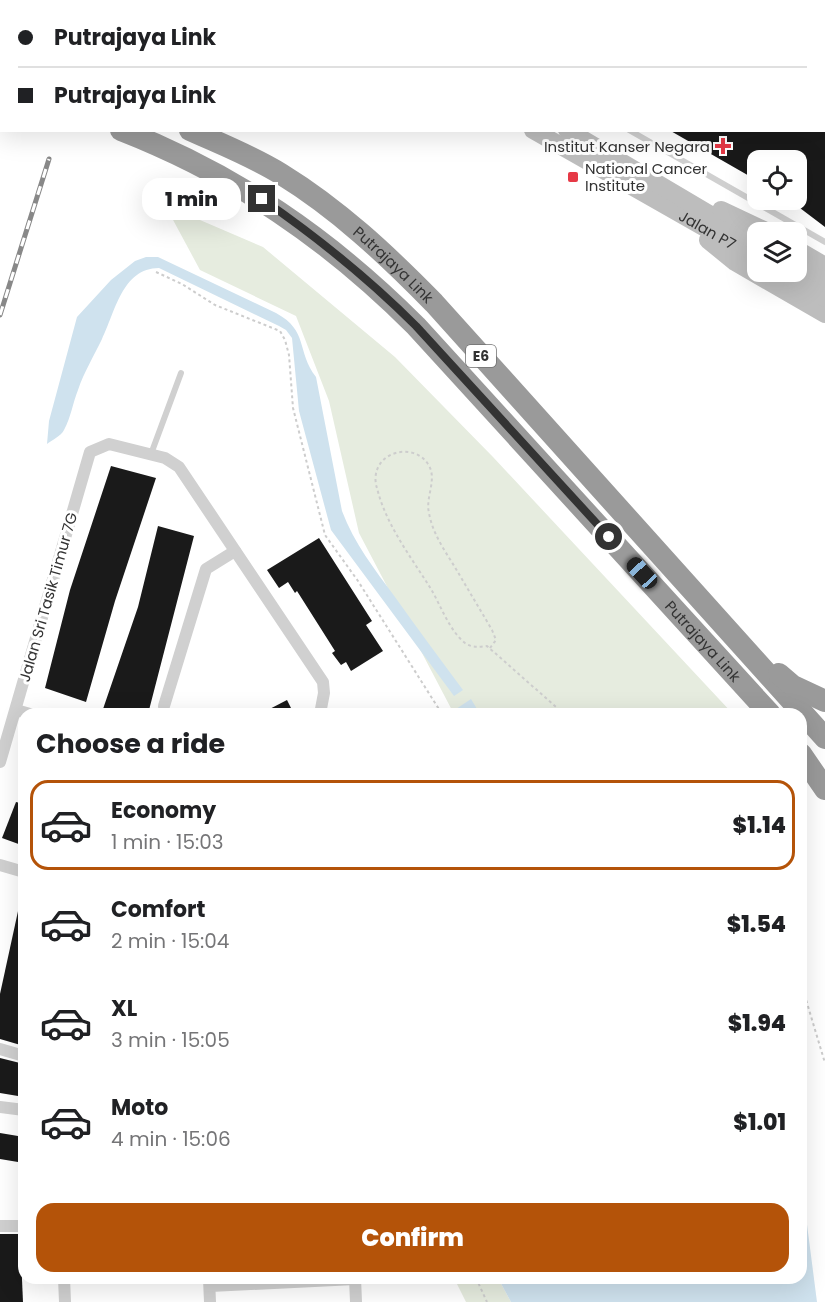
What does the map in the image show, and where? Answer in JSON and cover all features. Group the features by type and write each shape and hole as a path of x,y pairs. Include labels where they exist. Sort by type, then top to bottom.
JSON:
{"highway":[{"name":"Putrajaya Link","path":"126,132 191,159 262,199 293,220 393,302 765,708"},
{"name":"Putrajaya Link","path":"194,132 246,155 280,174 316,198 372,242 434,303 729,633"},
{"path":"729,633 793,686 825,701"},
{"name":"E6","path":"729,633 798,708"},
{"name":"E6","path":"807,718 825,738"},
{"path":"807,753 825,772"},
{"path":"807,763 825,789"}],"street":[{"name":"Jalan P7","path":"537,132 676,203 747,244"},
{"name":"Jalan P7","path":"570,132 676,203"},
{"path":"676,203 730,214 747,222"},
{"path":"676,203 735,262 825,314"},
{"path":"807,255 825,266"},
{"path":"807,272 825,283"},
{"path":"797,282 825,298"},
{"name":"Jalan Sri Tasik Timur 7G","path":"0,762 90,452 109,444 151,454"},
{"path":"151,454 165,458 179,467 322,682 324,693 321,708"},
{"path":"164,706 206,569 235,551"},
{"path":"0,865 18,870"},
{"path":"0,1049 18,1054"},
{"path":"0,1226 18,1226"},
{"path":"64,1284 65,1302"},
{"path":"209,1284 210,1302"},
{"path":"355,1284 356,1302"}],"lane":[{"path":"632,132 825,242"},
{"path":"151,454 181,373"}],"path":[{"path":"156,272 174,280 215,305 280,331 289,355 293,408 326,535 358,581 438,708"},
{"path":"490,648 496,640 492,630 444,548 428,512 432,474 428,463 418,455 406,451 382,460 376,472 376,486 386,512 454,628 464,642 473,647 487,646 490,648 557,708"},
{"path":"807,1003 825,1063"},
{"path":"479,1284 487,1302"}],"shaded area":[{"path":"165,205 263,247 395,357 493,457 727,708 451,708 359,533 329,401 296,316 200,270"},
{"path":"457,1284 501,1284 511,1302 466,1302"}],"water":[{"path":"146,257 158,257 276,313 293,327 316,377 342,511 347,523 373,566 463,690 454,696 331,530 299,411 292,338 286,330 159,268 146,270 136,275 122,294 83,377 64,430 47,444 49,421 77,317 111,280 135,261"},
{"path":"471,699 476,708 458,708"},
{"path":"807,1224 817,1302 511,1302 501,1284 807,1284"}],"building":[{"path":"672,132 825,132 825,227 803,210 807,210 807,150 747,150 747,175"},
{"path":"111,466 156,478 115,601 86,702 45,688 70,590"},
{"path":"158,526 194,536 150,708 103,708 138,607"},
{"path":"319,538 372,621 366,625 383,651 351,671 346,662 341,665 332,653 335,651 297,591 295,593 288,582 279,588 267,570"},
{"path":"287,700 291,708 272,708"},
{"path":"16,802 18,802 18,844 2,838"},
{"path":"18,911 18,1044 0,1039 0,994"},
{"path":"0,1058 18,1062 18,1096 0,1093"},
{"path":"0,1133 18,1136 18,1162 0,1159"},
{"path":"0,1234 18,1234 18,1284 22,1284 23,1302 0,1302"}],"railway":[{"path":"0,315 49,159"}],"place":[{"name":"Institut Kanser Negara","path":"723,146"},
{"name":"National Cancer Institute","path":"573,177"}],"route":[{"path":"262,199 293,220 393,302 609,537"}]}
